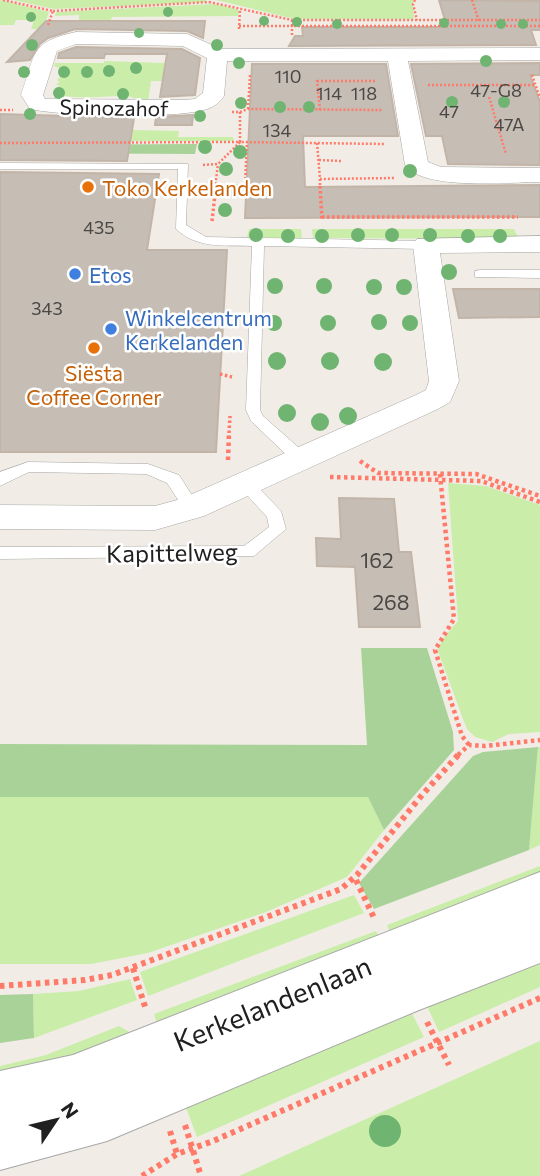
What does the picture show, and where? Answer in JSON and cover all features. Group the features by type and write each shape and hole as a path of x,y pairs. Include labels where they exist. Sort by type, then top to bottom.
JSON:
{"street":[{"path":"58,42 76,38 187,40 217,55 540,54"},
{"name":"Spinozahof","path":"58,42 48,48 32,95 38,103 55,107 184,107 202,104 213,96 217,55"},
{"path":"397,55 418,165 427,171 441,174 540,175"},
{"path":"426,244 534,230"},
{"name":"Kapittelweg","path":"0,517 155,518 192,508 245,484 312,468 340,442 439,395 444,381 426,244"},
{"name":"Kerkelandenlaan","path":"2,1132 85,1077 540,894"},
{"name":"Kerkelandenlaan","path":"2,1132 107,1113 410,988 540,939"}],"lane":[{"path":"0,166 184,166 180,226 190,235 204,241 426,244"},
{"path":"257,243 257,341 253,410 256,418 312,468"},
{"path":"480,274 540,274"},
{"name":"Kapittelweg","path":"0,481 4,476 27,467 148,469 173,479 192,508"},
{"name":"Kapittelweg","path":"0,553 248,552 278,528 275,515 245,484"}],"path":[{"path":"3,0 52,11 210,1 292,20 540,20"},
{"path":"415,0 413,4 417,20"},
{"path":"472,0 479,21"},
{"path":"52,11 44,36 58,42"},
{"path":"292,20 292,26 540,26"},
{"path":"538,98 532,74 540,74"},
{"path":"320,110 317,80 536,85"},
{"path":"248,109 250,89"},
{"path":"489,97 512,175"},
{"path":"240,112 248,109 408,111"},
{"path":"184,166 218,164 240,142"},
{"path":"245,183 247,142"},
{"path":"0,143 414,144"},
{"path":"317,143 323,226"},
{"path":"319,160 341,161"},
{"path":"320,179 409,178 427,171"},
{"path":"322,217 534,230"},
{"path":"340,442 370,470 379,474 440,477 476,474 540,496"},
{"path":"312,468 481,481 540,502"},
{"path":"440,477 454,619 435,650 462,736 469,745"},
{"path":"0,986 85,981 111,975 341,889 356,880 374,853 440,773 469,745 485,746 540,740"},
{"path":"142,1176 177,1154 213,1141 540,998"}],"green space":[{"path":"0,0 49,12 43,29 31,29 34,20 16,20 14,25 0,25"},
{"path":"13,0 206,0 207,2 54,9"},
{"path":"216,0 413,0 414,19 295,19"},
{"path":"214,4 239,10 238,16 112,17 111,20 79,21 79,15 55,16 56,12"},
{"path":"55,63 165,63 163,81 151,81 148,102 127,96 79,97 53,93 58,91 55,88 60,86 56,84 60,82 57,80 63,74 60,72 63,70 54,66"},
{"path":"132,130 179,131 178,137 233,137 234,141 0,141 131,136"},
{"path":"197,144 195,154 0,153 0,145"},
{"path":"249,229 301,229 302,239 247,237"},
{"path":"312,229 514,229 519,239 313,238"},
{"path":"448,483 486,486 540,505 540,732 509,734 492,742 475,737 467,729 463,719 438,651 442,640 458,621"},
{"path":"361,648 427,648 453,732 454,750 384,830 368,797 0,797 0,744 367,745"},
{"path":"538,747 540,845 529,850"},
{"path":"538,747 529,850 374,909 359,883 473,756 483,752"},
{"path":"0,797 368,797 384,830 347,877 266,912 148,953 91,964 0,964"},
{"path":"540,866 540,882 394,943 387,925"},
{"path":"354,895 364,913 148,996 140,972"},
{"path":"376,931 383,946 161,1037 154,1014"},
{"path":"540,950 540,987 439,1032 422,995"},
{"path":"130,979 137,1000 34,1038 33,994 79,991"},
{"path":"33,994 34,1038 0,1043 0,995"},
{"path":"406,1002 424,1037 197,1137 182,1097"},
{"path":"119,1026 132,1037 0,1089 0,1066 46,1055"},
{"path":"540,1041 540,1176 239,1176"}],"building":[{"path":"439,0 540,1 540,30 531,30 536,45 289,46 295,36 303,36 302,27 447,27"},
{"path":"46,21 205,21 203,38 187,31 75,29 48,38 40,44 30,60 7,62"},
{"path":"76,47 182,49 200,58 195,95 160,97 167,54 105,54 104,58 58,58 59,53"},
{"path":"540,63 540,75 530,75 540,102 540,165 448,164 442,136 426,136 411,64"},
{"path":"252,64 386,64 398,136 303,136 305,187 540,185 540,217 245,218"},
{"path":"0,114 134,118 127,161 0,160"},
{"path":"193,115 192,125 155,125 156,117"},
{"name":"Winkelcentrum Kerkelanden","path":"0,172 159,174 147,250 227,250 216,452 0,452"},
{"path":"453,289 540,289 540,317 459,318"},
{"path":"339,498 394,499 399,552 411,552 420,627 359,627 355,567 317,566 316,538 341,539"}],"place":[{"name":"Toko Kerkelanden","path":"88,187"},
{"name":"Etos","path":"75,274"},
{"name":"Winkelcentrum Kerkelanden","path":"111,329"},
{"name":"Siësta Coffee Corner","path":"94,348"}]}
